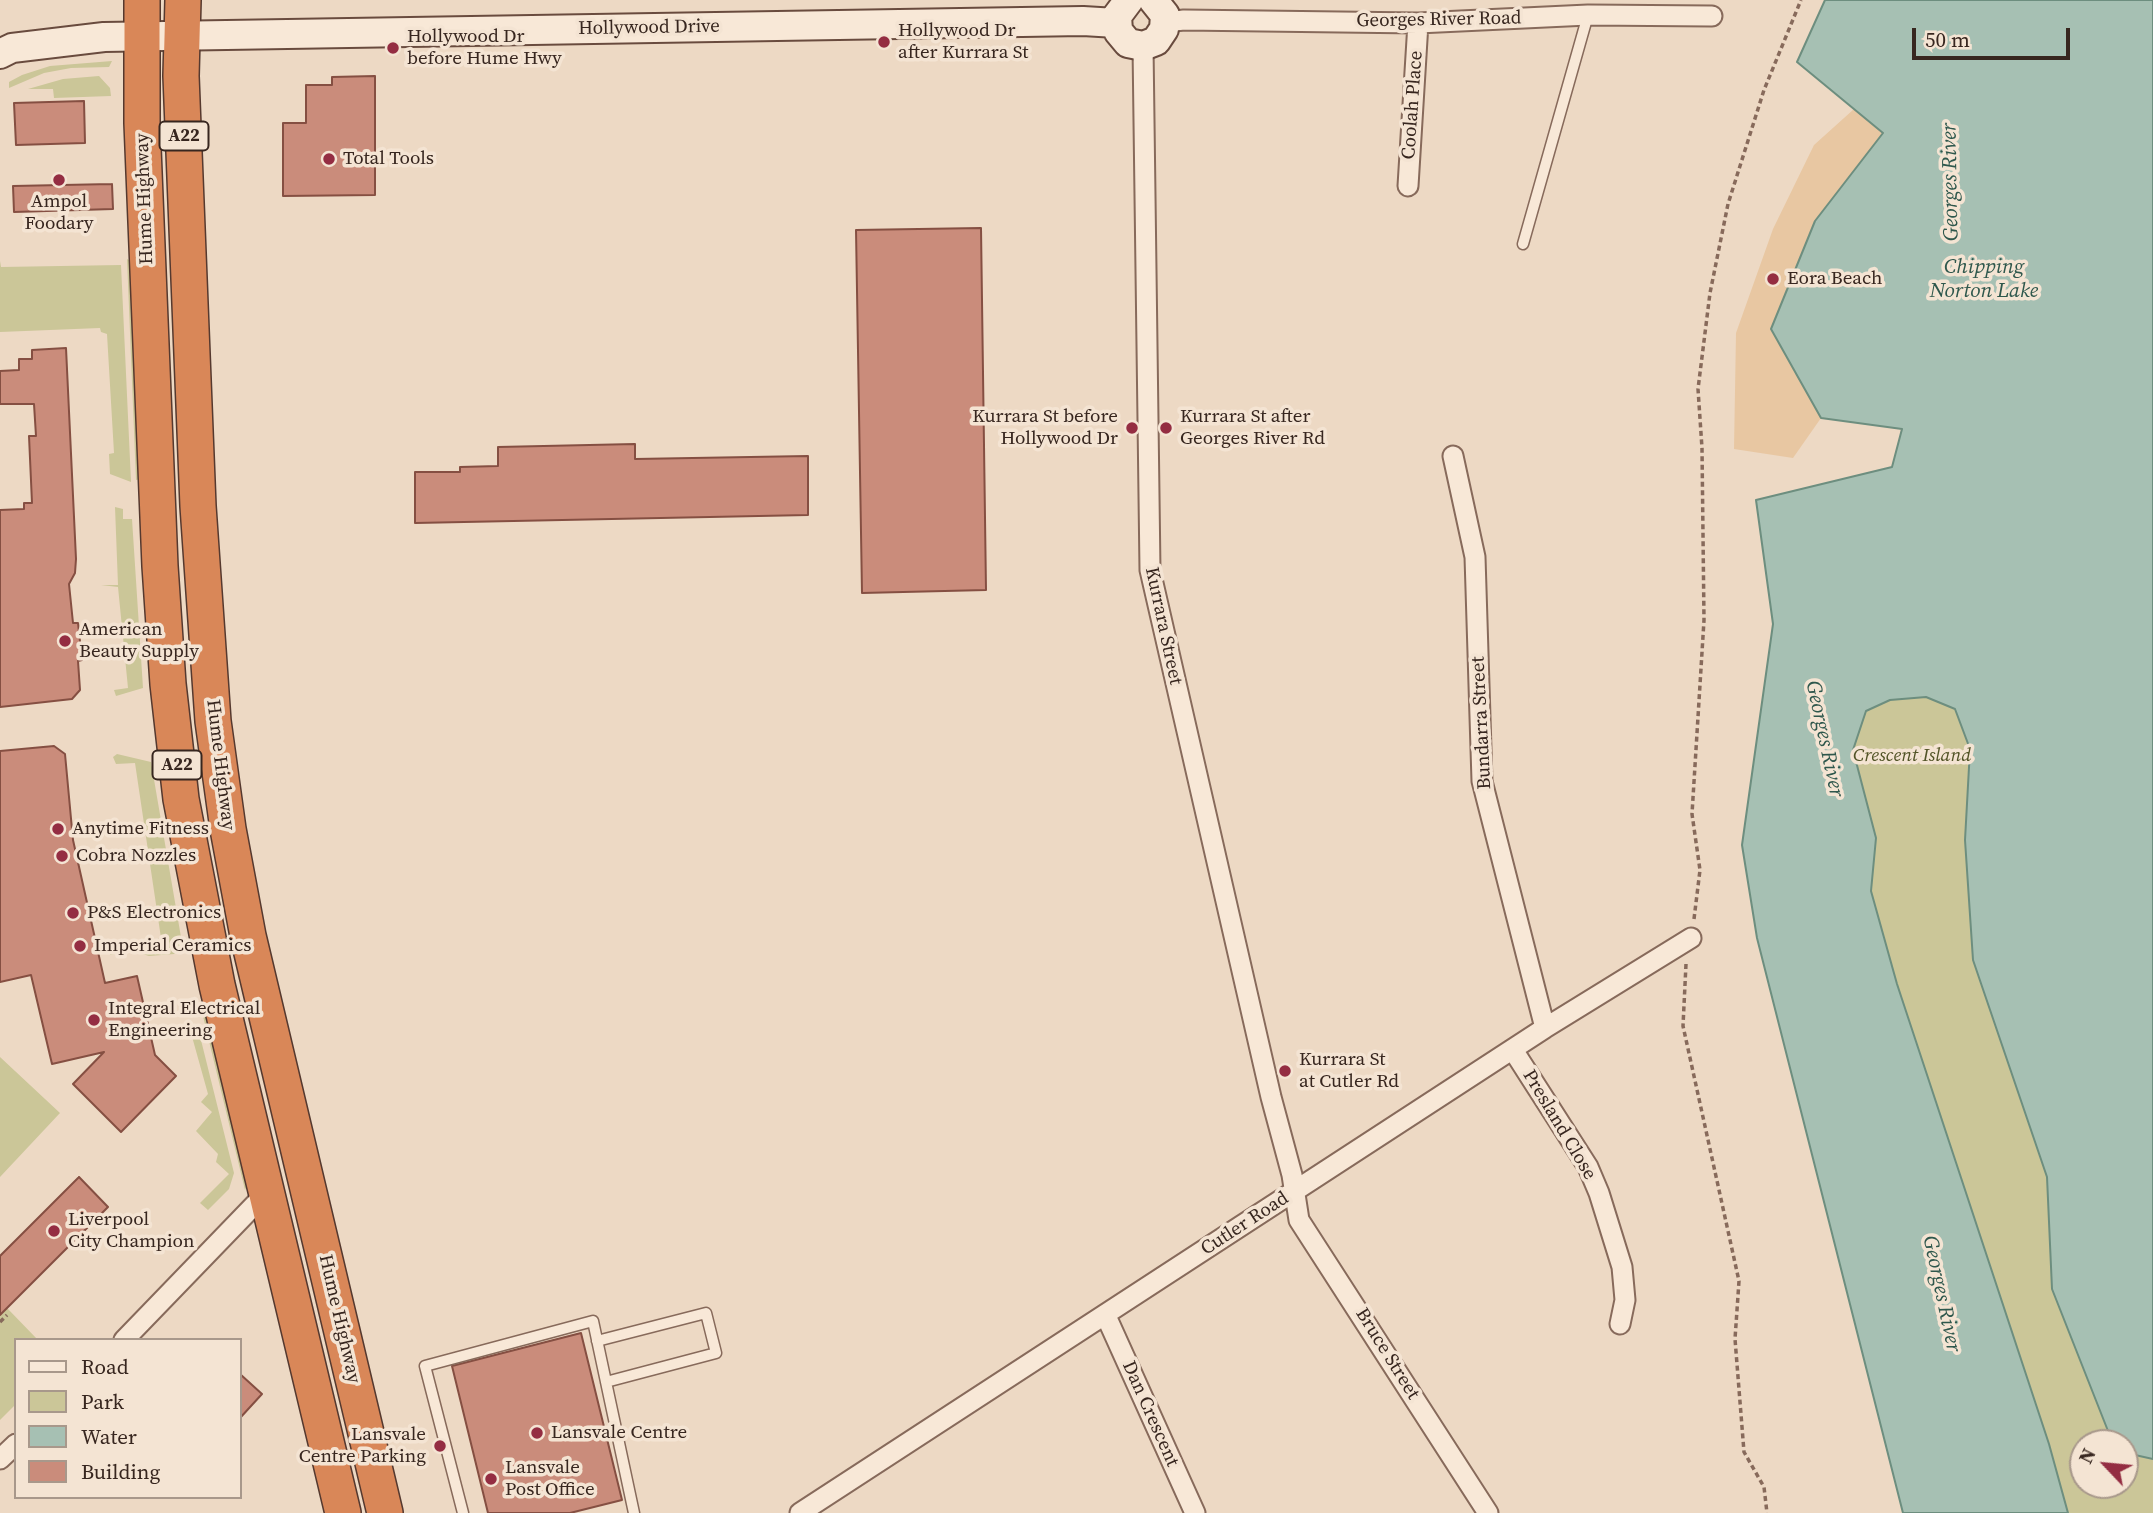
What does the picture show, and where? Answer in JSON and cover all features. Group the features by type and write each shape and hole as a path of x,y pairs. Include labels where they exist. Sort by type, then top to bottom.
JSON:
{"highway":[{"name":"Hume Highway","path":"142,0 142,123 160,566 175,752 202,915 265,1194 343,1513"},
{"name":"Hume Highway","path":"183,0 199,533 213,721 228,829 248,936 385,1513"}],"street":[{"name":"Georges River Road","path":"1159,11 1184,20 1418,23 1588,15 1712,16"},
{"path":"1122,12 1128,43 1143,46 1156,41 1159,11"},
{"name":"Hollywood Drive","path":"0,54 12,48 74,39 1069,21 1122,12"},
{"name":"Coolah Place","path":"1408,186 1418,23"},
{"name":"Kurrara Street","path":"1143,46 1150,570 1268,1083 1293,1175 1293,1192"},
{"name":"Bundarra Street","path":"1453,456 1475,557 1482,781 1545,1028"},
{"name":"Cutler Road","path":"800,1513 1545,1028 1691,938"},
{"name":"Presland Close","path":"1513,1050 1588,1167 1599,1193 1622,1267 1625,1300 1620,1324"},
{"name":"Bruce Street","path":"1293,1192 1299,1220 1489,1513"},
{"path":"126,1338 265,1194"},
{"name":"Dan Crescent","path":"1105,1316 1195,1513"},
{"path":"0,1459 14,1446"}],"lane":[{"path":"1523,244 1588,15"},
{"path":"597,1341 706,1313 716,1353 606,1382"},
{"path":"463,1513 425,1366 593,1321 634,1513"}],"path":[{"path":"1767,1513 1764,1487 1744,1452 1735,1339 1739,1282 1683,1026 1683,986 1700,870 1692,814 1704,620 1702,447 1698,389 1710,293 1728,204 1764,90 1801,0"},
{"path":"0,1322 7,1315"}],"green space":[{"path":"112,61 109,67 71,68 44,73 9,88 9,82 22,75 50,66"},
{"path":"99,76 110,88 111,96 54,98 53,89 28,89 63,79"},
{"path":"127,259 131,261 141,479 136,480"},
{"path":"0,261 1,267 121,265 131,482 110,474 109,454 114,453 107,334 101,332 100,328 0,332"},
{"path":"115,507 123,509 123,519 132,519 143,688 116,696 114,690 128,688 118,587 101,585 118,585"},
{"name":"Crescent Island","path":"1926,697 1955,709 1970,749 1965,840 1973,960 2047,1177 2052,1289 2107,1429 2069,1429 2069,1499 2139,1499 2139,1456 2153,1459 2153,1513 2068,1513 2049,1444 1897,984 1871,891 1876,838 1853,750 1866,711 1890,700"},
{"path":"117,754 151,762 182,943 182,948 174,954 149,956 133,951 110,955 110,952 161,938 135,763 116,764 113,757"},
{"path":"202,1012 207,1012 248,1184 245,1190"},
{"path":"199,1032 234,1173 229,1189 208,1210 200,1203 229,1174 216,1162 218,1154 196,1131 212,1112 201,1102 208,1094 191,1033"},
{"path":"0,1057 60,1113 0,1177"},
{"path":"7,1308 36,1338 14,1338 14,1406 0,1420 0,1313"}],"sand":[{"name":"Eora Beach","path":"1854,109 1883,133 1815,221 1771,329 1821,418 1793,458 1734,449 1736,333 1773,229 1814,145"}],"water":[{"name":"Chipping Norton Lake","path":"1825,0 2153,0 2153,1459 2139,1456 2139,1429 2107,1429 2052,1289 2047,1177 1973,960 1965,840 1970,749 1955,709 1926,697 1890,700 1866,711 1853,750 1876,838 1871,891 1897,984 2049,1444 2068,1513 1903,1513 1757,938 1742,845 1773,624 1756,500 1892,467 1902,429 1821,418 1771,329 1815,221 1883,133 1797,62"}],"building":[{"name":"Total Tools","path":"375,76 375,195 283,196 283,123 306,123 306,85 332,85 332,77"},
{"path":"84,101 85,143 16,145 14,103"},
{"path":"112,184 113,209 14,212 13,186"},
{"path":"981,228 986,590 862,593 856,230"},
{"path":"66,348 76,559 75,573 69,584 73,623 78,623 82,660 78,661 80,690 72,699 0,707 0,510 24,509 24,503 32,503 29,436 36,436 34,404 0,404 0,371 19,370 19,359 32,359 32,350"},
{"path":"635,444 635,459 808,456 808,515 415,523 415,472 460,472 460,467 498,466 498,447"},
{"path":"54,746 65,754 73,840 105,983 137,976 155,1055 176,1076 121,1132 73,1084 104,1052 52,1064 31,975 0,982 0,751"},
{"name":"Liverpool City Champion","path":"79,1177 108,1207 0,1315 0,1256"},
{"name":"Lansvale Centre","path":"581,1333 622,1500 570,1513 488,1513 452,1366"},
{"path":"242,1376 262,1394 242,1416"}],"place":[{"name":"Hollywood Dr after Kurrara St","path":"884,42"},
{"name":"Hollywood Dr before Hume Hwy","path":"393,48"},
{"name":"Total Tools","path":"329,159"},
{"name":"Ampol Foodary","path":"59,180"},
{"name":"Eora Beach","path":"1773,279"},
{"name":"Kurrara St before Hollywood Dr","path":"1132,428"},
{"name":"Kurrara St after Georges River Rd","path":"1166,428"},
{"name":"American Beauty Supply","path":"65,641"},
{"name":"Anytime Fitness","path":"58,829"},
{"name":"Cobra Nozzles","path":"62,856"},
{"name":"P&S Electronics","path":"73,913"},
{"name":"Imperial Ceramics","path":"80,946"},
{"name":"Integral Electrical Engineering","path":"94,1020"},
{"name":"Kurrara St at Cutler Rd","path":"1285,1071"},
{"name":"Liverpool City Champion","path":"54,1231"},
{"name":"Lansvale Centre","path":"537,1433"},
{"name":"Lansvale Centre Parking","path":"440,1446"},
{"name":"Lansvale Post Office","path":"491,1479"}],"water label":[{"name":"Georges River","path":"1951,182"},
{"name":"Georges River","path":"1824,739"},
{"name":"Georges River","path":"1941,1294"}]}
